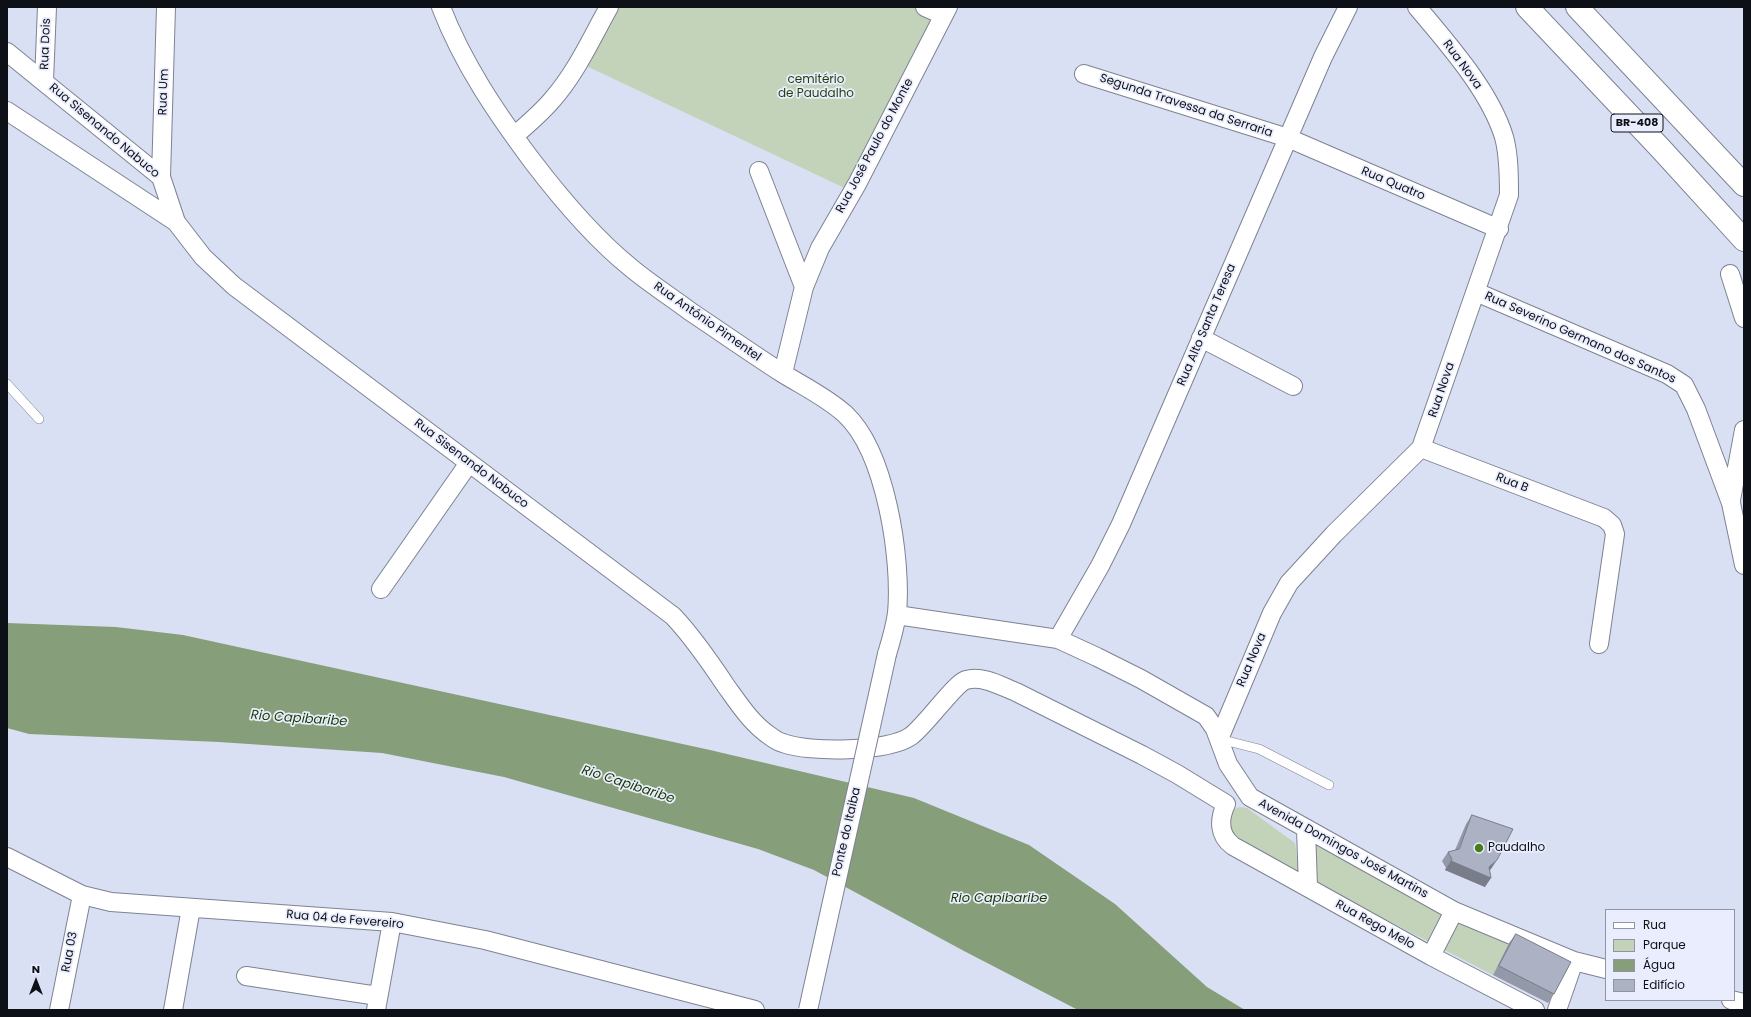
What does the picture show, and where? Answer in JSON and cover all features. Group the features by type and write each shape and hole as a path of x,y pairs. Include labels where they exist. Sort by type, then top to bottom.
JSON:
{"highway":[{"name":"BR-408","path":"1527,7 1661,149 1744,240"},
{"name":"BR-408","path":"1577,7 1744,185"}],"street":[{"name":"Rua Dois","path":"44,82 47,7"},
{"name":"Rua Um","path":"162,177 166,7"},
{"name":"Rua António Pimentel","path":"441,7 466,62 514,136 552,187 583,222 630,267 703,320 783,373 811,389 846,415 855,426 874,460 888,507 896,551 898,571 897,615 887,654"},
{"path":"514,136 552,100 564,85 573,72 609,7"},
{"path":"925,7 946,11"},
{"name":"Rua Nova","path":"1219,739 1272,613 1290,583 1334,534 1421,448 1499,228 1509,195 1509,181 1504,138 1494,112 1452,48 1417,7"},
{"name":"Rua Alto Santa Teresa","path":"1058,639 1100,566 1121,524 1288,138 1341,9"},
{"name":"Rua José Paulo do Monte","path":"783,373 804,286 820,248 857,184 946,11"},
{"name":"Rua Sisenando Nabuco","path":"7,52 162,177 176,222 203,257 234,286 673,616 686,629 756,726 783,743 803,748 831,749 874,747 894,744 910,736 925,723 962,682 972,679 980,680 992,682 1016,692 1149,759 1226,804"},
{"name":"Segunda Travessa da Serraria","path":"1084,74 1288,138"},
{"path":"7,111 176,222"},
{"name":"Rua Quatro","path":"1288,138 1499,228"},
{"path":"759,172 804,286"},
{"path":"1730,274 1744,318"},
{"name":"Rua Severino Germano dos Santos","path":"1476,292 1679,380 1687,389 1696,409 1731,503 1744,565"},
{"path":"1202,338 1293,386"},
{"path":"1731,503 1744,430"},
{"name":"Rua B","path":"1421,448 1604,518 1612,525 1615,534 1599,644"},
{"path":"381,589 469,463"},
{"name":"Avenida Domingos José Martins","path":"897,615 1058,639 1141,679 1206,716 1219,739 1228,764 1250,797 1454,911 1574,961 1605,969"},
{"name":"Ponte do Itaiba","path":"808,1010 887,654"},
{"path":"1226,804 1242,797 1250,797"},
{"name":"Rua Rego Melo","path":"1226,804 1220,820 1222,832 1233,846 1431,956 1535,1010"},
{"path":"1306,829 1308,888"},
{"name":"Rua 04 de Fevereiro","path":"7,857 82,895 111,902 392,922 485,940 755,1010"},
{"name":"Rua 03","path":"59,1010 82,895"},
{"path":"173,1010 191,908"},
{"path":"1431,956 1454,911"},
{"path":"246,976 377,1003 392,922"},
{"path":"1557,1010 1574,961"}],"lane":[{"path":"7,384 39,419"},
{"path":"1219,739 1259,749 1329,785"}],"green space":[{"name":"cemitério de Paudalho","path":"610,7 921,7 942,16 853,192 580,63"},
{"path":"1239,807 1247,808 1295,843 1299,872 1292,873 1231,844 1229,830 1231,811"},
{"path":"1315,844 1509,943 1493,975 1317,884"}],"water":[{"name":"Rio Capibaribe","path":"7,623 116,627 183,635 710,750 914,798 1029,845 1115,904 1207,987 1245,1010 1078,1010 964,951 814,870 758,849 504,777 382,753 219,742 29,734 7,728"}],"building":[{"name":"Paudalho","path":"1472,815 1513,829 1497,860 1489,867 1491,878 1451,861 1452,859 1448,852 1459,849"},
{"path":"1516,934 1571,962 1554,994 1499,966"}],"place":[{"name":"Paudalho","path":"1479,848"}]}
